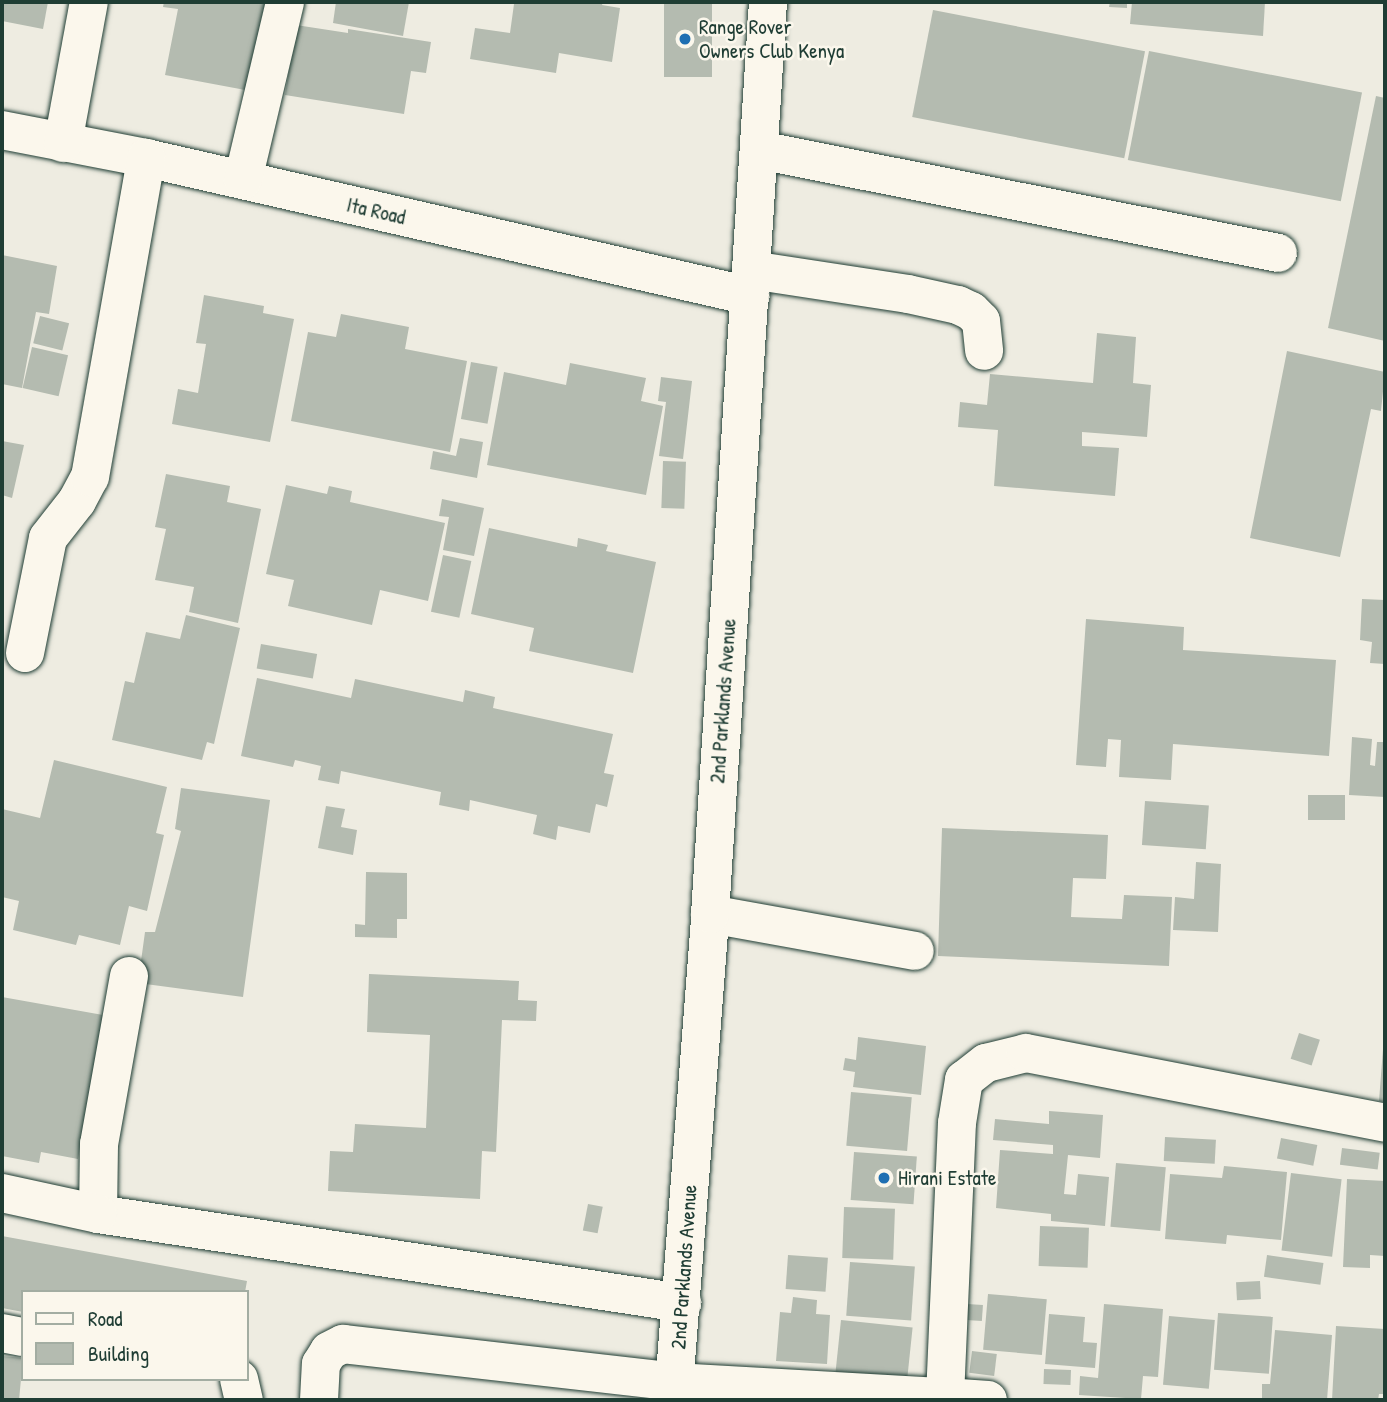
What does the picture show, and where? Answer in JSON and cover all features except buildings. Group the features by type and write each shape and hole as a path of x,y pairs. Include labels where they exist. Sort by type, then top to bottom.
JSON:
{"street":[{"path":"63,144 89,2"},
{"path":"243,180 285,2"},
{"name":"2nd Parklands Avenue","path":"674,1391 710,914 768,2"},
{"name":"Ita Road","path":"2,130 751,283 908,294 958,305 971,310 981,321 984,351"},
{"path":"759,150 1278,253"},
{"path":"25,653 48,538 77,501 90,477 146,158"},
{"path":"710,914 915,951"},
{"path":"98,1213 99,1144 129,976"},
{"path":"945,1397 957,1123 964,1080 986,1063 1026,1053 1385,1123"},
{"path":"2,1193 98,1213 682,1303"},
{"path":"2,1334 21,1337"},
{"path":"319,1400 321,1364 329,1351 343,1344 599,1386 674,1391 989,1400"},
{"path":"239,1381 244,1400"}],"place":[{"name":"Range Rover Owners Club Kenya","path":"685,39"},
{"name":"Hirani Estate","path":"884,1178"}]}
